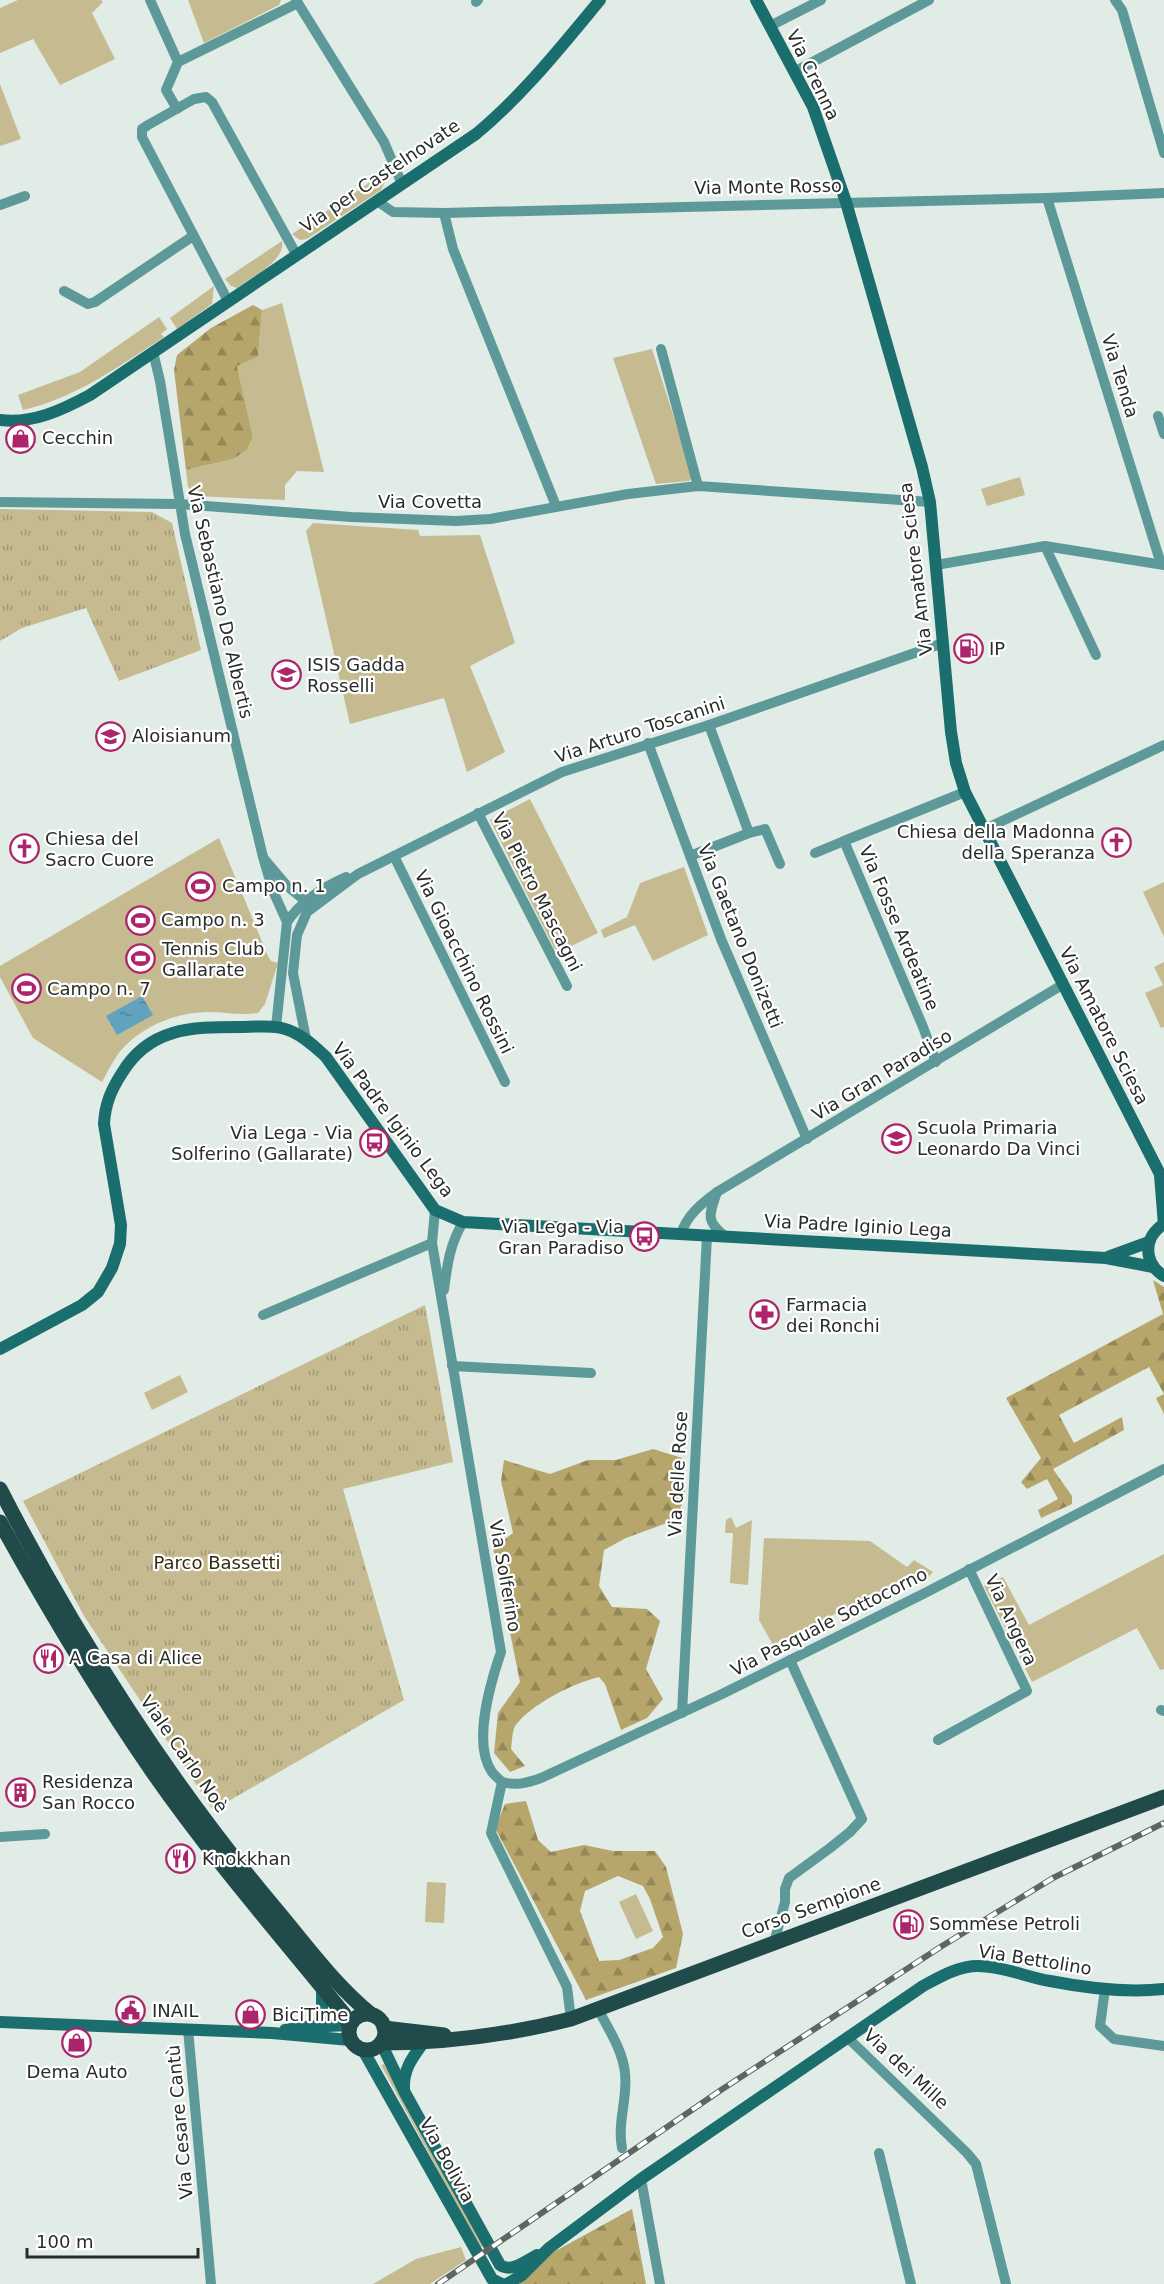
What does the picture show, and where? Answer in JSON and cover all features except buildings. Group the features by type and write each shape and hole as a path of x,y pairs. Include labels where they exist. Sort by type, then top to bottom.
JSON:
{"main road":[{"name":"Viale Carlo Noè","path":"0,1489 93,1655 200,1813 240,1868 306,1946 356,2001 372,2015"},
{"name":"Viale Carlo Noè","path":"0,1522 27,1571 114,1714 153,1772 226,1871 344,2014 350,2032"},
{"name":"Corso Sempione","path":"381,2043 423,2043 468,2038 540,2027 570,2019 1164,1797"},
{"path":"363,2014 372,2015 382,2022 384,2028 381,2043 373,2049 357,2048 350,2032 356,2018 363,2014"},
{"name":"Corso Sempione","path":"384,2028 468,2038"}],"street":[{"path":"150,0 178,62"},
{"name":"Via per Castelnovate","path":"0,420 30,419 61,410 90,395 476,134 497,117 549,61 600,0"},
{"name":"Via Crenna","path":"756,0 813,107 846,202"},
{"path":"770,26 821,0"},
{"path":"794,72 929,0"},
{"path":"1115,0 1122,10 1164,153"},
{"path":"177,109 166,90 178,62 297,2 384,142 402,184"},
{"path":"228,300 141,134 142,129 201,97 206,97 212,102 296,254"},
{"name":"Via Monte Rosso","path":"377,201 393,212 444,213 1164,193"},
{"path":"0,205 25,196"},
{"name":"Via Tenda","path":"1047,198 1163,565"},
{"name":"Via Amatore Sciesa","path":"846,202 930,502 951,732 956,763 965,792 1162,1178 1164,1225"},
{"path":"444,213 453,249 556,506"},
{"path":"64,291 88,304 95,302 194,236"},
{"path":"661,349 698,486"},
{"name":"Via Sebastiano De Albertis","path":"153,352 160,381 178,504 263,857 287,922"},
{"path":"1158,416 1164,434"},
{"name":"Via Covetta","path":"0,502 178,504 351,517 456,521 490,519 628,494 698,486 930,502"},
{"path":"936,565 1045,546 1163,565"},
{"path":"1045,546 1096,655"},
{"name":"Via Arturo Toscanini","path":"305,907 333,882 358,874 562,772 709,725 943,643"},
{"path":"709,725 749,833"},
{"name":"Via Gaetano Donizetti","path":"648,743 721,939 807,1139"},
{"path":"983,830 1164,745"},
{"name":"Via Fosse Ardeatine","path":"815,853 965,792"},
{"name":"Via Pietro Mascagni","path":"477,813 567,986"},
{"path":"690,856 765,829 780,864"},
{"name":"Via Fosse Ardeatine","path":"844,841 936,1062"},
{"name":"Via Gioacchino Rossini","path":"394,856 505,1082"},
{"name":"Via Sebastiano De Albertis","path":"263,857 305,907"},
{"path":"279,905 305,907"},
{"path":"276,1027 287,922 305,907"},
{"path":"305,907 297,935 293,973 306,1039"},
{"name":"Via Gran Paradiso","path":"681,1234 684,1223 699,1205 717,1192 1062,985"},
{"name":"Via Padre Iginio Lega","path":"0,1349 51,1324 82,1305 98,1292 112,1268 120,1244 121,1225 104,1124 105,1108 111,1089 130,1060 148,1043 178,1030 276,1027 291,1031 306,1039 326,1057 435,1210 463,1222 1106,1258 1153,1267"},
{"path":"717,1192 709,1217 714,1228 726,1237"},
{"name":"Via Solferino","path":"435,1210 432,1243 501,1652 486,1702 483,1733 486,1758 491,1771 502,1782"},
{"name":"Via Solferino","path":"442,1305 447,1262 453,1238 463,1222"},
{"path":"1164,1225 1154,1232 1149,1242 1148,1253 1153,1267 1164,1276"},
{"name":"Via delle Rose","path":"682,1713 706,1236"},
{"name":"Via Padre Iginio Lega","path":"1106,1258 1149,1242"},
{"path":"263,1315 432,1243"},
{"path":"452,1366 591,1373"},
{"name":"Via Pasquale Sottocorno","path":"502,1782 525,1784 541,1778 682,1713 1164,1469"},
{"name":"Via Angera","path":"938,1740 1027,1691 969,1569"},
{"path":"774,1943 785,1902 784,1889 789,1878 844,1837 861,1819 790,1660"},
{"path":"502,1782 491,1833 567,1987 570,2019"},
{"path":"0,1838 45,1834"},
{"name":"Via Bettolino","path":"848,2038 923,1986 965,1968 991,1967 1050,1981 1105,1989 1164,1989"},
{"path":"318,2026 322,2015 322,1987"},
{"path":"1105,1989 1100,2026 1114,2039 1164,2046"},
{"path":"598,2009 610,2032 625,2073 620,2135 622,2148"},
{"path":"0,2022 272,2033 350,2032"},
{"path":"272,2033 318,2026 350,2032"},
{"name":"Via Cesare Cantù","path":"188,2029 211,2284"},
{"name":"Via dei Mille","path":"641,2179 848,2038 976,2164 1006,2284"},
{"name":"Via Bolivia","path":"381,2043 404,2091 500,2265 510,2268 549,2248"},
{"path":"404,2091 404,2078 408,2065 423,2043"},
{"name":"Via Bolivia","path":"363,2050 492,2278 502,2284"},
{"path":"879,2153 911,2284"},
{"path":"641,2179 660,2284"},
{"name":"Via Bolivia","path":"507,2284 522,2275 549,2248 641,2179"}],"green space":[{"path":"18,0 101,0 103,2 92,13 115,59 60,85 33,39 0,53 0,8"},
{"path":"188,0 281,0 279,5 204,43"},
{"path":"0,84 21,139 0,146"},
{"path":"387,171 381,190 307,239 300,240 292,234"},
{"path":"282,241 279,255 273,262 237,288 231,286 225,279"},
{"path":"214,286 212,304 177,329 170,318"},
{"path":"282,303 324,472 297,471 285,485 285,500 193,496 188,487 186,470 233,459 247,450 253,437 237,366 258,357 262,310"},
{"path":"253,305 262,310 258,357 237,366 253,437 247,450 233,459 186,470 174,370 177,355 211,328"},
{"path":"159,317 167,329 161,334 164,337 114,370 79,389 61,398 23,410 18,395 80,372"},
{"path":"652,349 693,477 689,481 656,484 613,358"},
{"path":"1020,477 1025,495 987,506 981,489"},
{"path":"0,509 152,512 172,523 201,650 119,681 86,608 22,628 0,641"},
{"path":"313,523 418,530 420,536 480,535 515,643 470,666 505,752 467,772 444,698 350,724 306,531"},
{"path":"530,799 598,933 559,952 554,948 490,820"},
{"name":"Tennis Club Gallarate","path":"219,838 268,956 271,961 278,963 265,1004 258,1013 197,1013 164,1020 135,1037 123,1048 102,1082 33,1038 0,977 0,966"},
{"path":"684,867 708,935 653,961 635,925 604,938 601,930 627,917 640,883"},
{"path":"1164,882 1164,937 1143,892"},
{"path":"1164,962 1164,1027 1161,1028 1145,993 1163,985 1154,967"},
{"path":"1153,1280 1164,1287 1164,1394 1149,1367 1059,1415 1074,1443 1122,1417 1124,1430 1053,1469 1072,1496 1072,1504 1041,1518 1038,1510 1058,1499 1047,1479 1027,1489 1021,1482 1041,1458 1006,1398 1163,1314"},
{"name":"Parco Bassetti","path":"425,1305 453,1462 343,1489 404,1700 213,1810 84,1616 23,1501"},
{"path":"180,1375 188,1392 152,1410 144,1393"},
{"path":"1164,1394 1164,1414 1156,1398"},
{"path":"653,1449 682,1458 685,1497 675,1520 626,1538 604,1550 599,1586 612,1607 647,1609 660,1621 646,1669 663,1699 647,1718 621,1730 605,1684 599,1677 566,1689 542,1702 515,1726 511,1749 525,1766 510,1772 494,1753 498,1713 520,1682 493,1548 513,1533 501,1481 504,1460 550,1474 588,1460 616,1460"},
{"path":"731,1517 736,1528 752,1520 748,1585 730,1583 733,1533 725,1533 726,1520"},
{"path":"764,1538 870,1541 907,1567 914,1560 933,1572 929,1577 917,1573 773,1645 759,1620"},
{"path":"1164,1554 1164,1669 1160,1670 1137,1628 1032,1682 984,1586 1003,1577 1029,1625"},
{"path":"526,1801 538,1840 551,1852 584,1845 613,1851 655,1851 666,1867 683,1934 676,1968 586,2000 495,1828 505,1804","holes":["618,1876 643,1886 663,1937 653,1948 619,1960 599,1961 580,1911 585,1891"]},
{"path":"427,1882 446,1883 444,1923 425,1922"},
{"path":"636,1894 653,1931 636,1939 619,1902"},
{"path":"384,2064 483,2246 480,2248 381,2065"},
{"path":"632,2209 646,2284 519,2284 550,2254"},
{"path":"461,2247 466,2260 430,2284 373,2284 416,2259"}],"water":[{"path":"142,996 153,1015 117,1035 106,1016"}],"railway":[{"path":"438,2284 721,2090 942,1946 1053,1878 1164,1823"}],"place":[{"name":"Cecchin","path":"21,438"},
{"name":"IP","path":"968,649"},
{"name":"ISIS Gadda Rosselli","path":"286,675"},
{"name":"Aloisianum","path":"111,736"},
{"name":"Chiesa della Madonna della Speranza","path":"1116,842"},
{"name":"Chiesa del Sacro Cuore","path":"24,849"},
{"name":"Campo n. 1","path":"201,886"},
{"name":"Campo n. 3","path":"140,920"},
{"name":"Tennis Club Gallarate","path":"141,959"},
{"name":"Campo n. 7","path":"26,989"},
{"name":"Scuola Primaria Leonardo Da Vinci","path":"896,1138"},
{"name":"Via Lega - Via Solferino (Gallarate)","path":"374,1143"},
{"name":"Via Lega - Via Gran Paradiso","path":"645,1237"},
{"name":"Farmacia dei Ronchi","path":"765,1315"},
{"name":"A Casa di Alice","path":"48,1658"},
{"name":"Residenza San Rocco","path":"21,1792"},
{"name":"Knokkhan","path":"181,1859"},
{"name":"Sommese Petroli","path":"908,1924"},
{"name":"INAIL","path":"131,2011"},
{"name":"BiciTime","path":"251,2015"},
{"name":"Dema Auto","path":"77,2043"}]}
